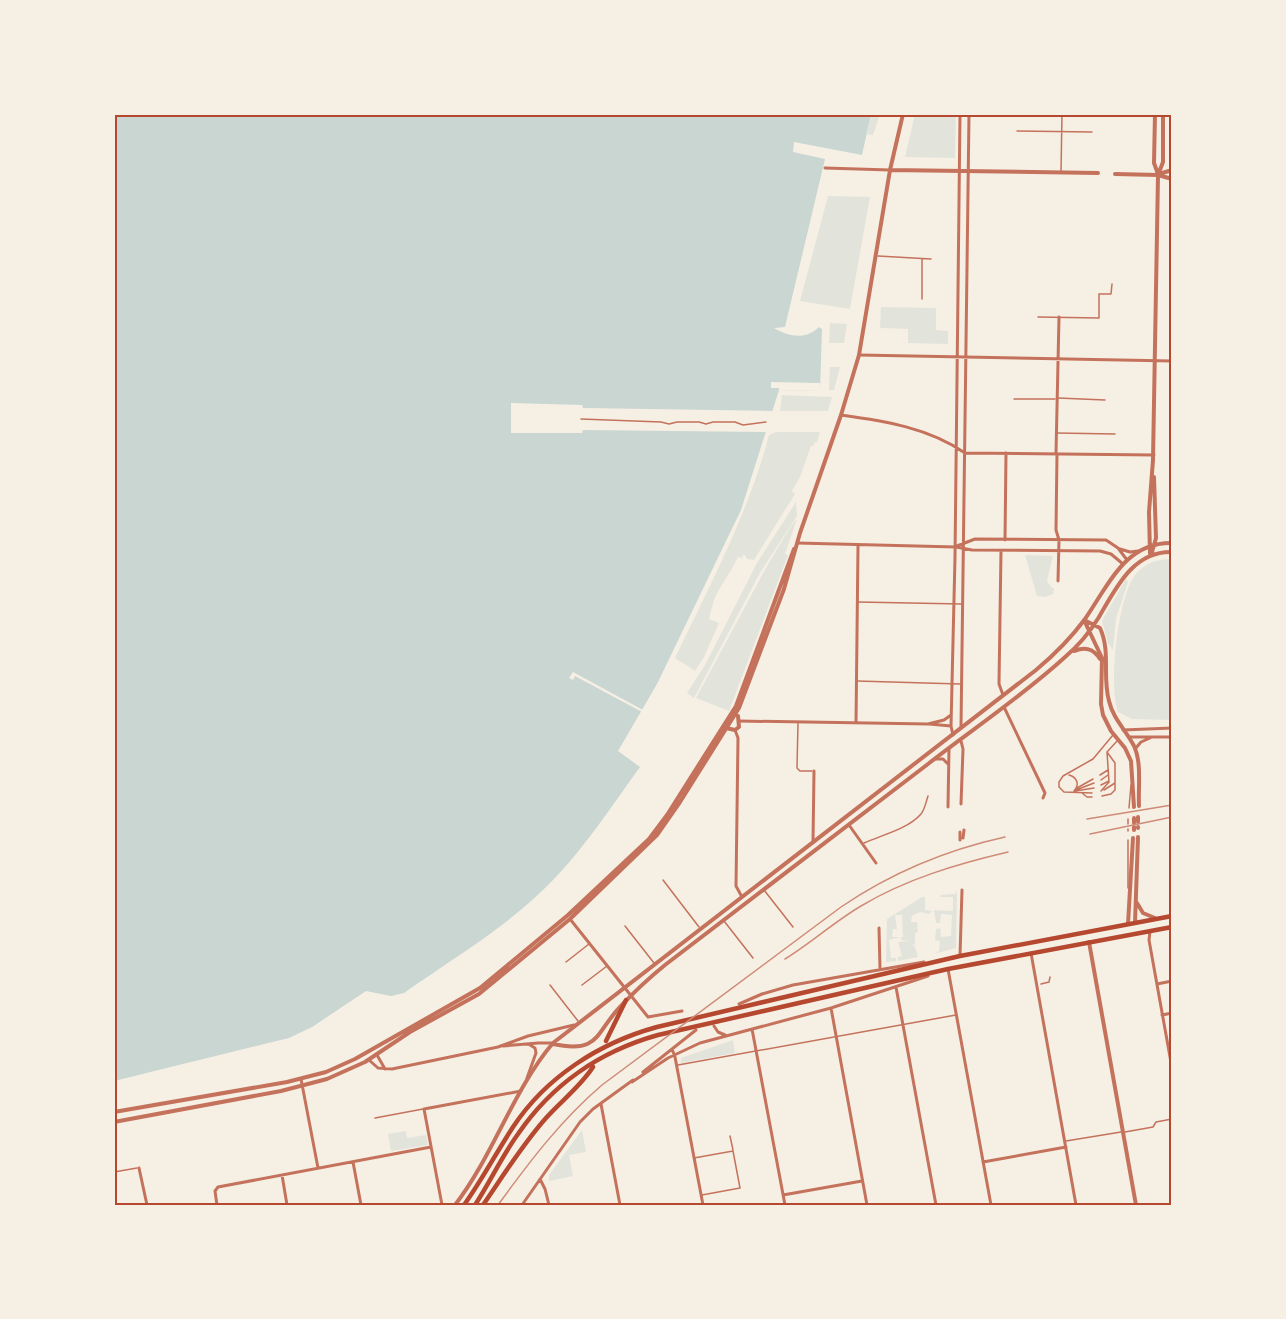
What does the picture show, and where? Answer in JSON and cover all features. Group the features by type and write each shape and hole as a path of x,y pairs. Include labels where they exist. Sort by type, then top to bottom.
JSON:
{"highway":[{"path":"464,1205 514,1125 535,1099 562,1074 597,1050 639,1032 960,956 1172,916"},
{"path":"1134,934 1135,923"},
{"path":"1128,924 1134,934"},
{"path":"475,1205 523,1127 546,1098 567,1080 601,1058 634,1042 948,969 1172,927"},
{"path":"1087,932 1089,942"},
{"path":"606,1041 628,998"},
{"path":"483,1205 532,1135 593,1067"}],"street":[{"path":"114,1122 302,1086 333,1076 369,1060 410,1032 479,994 569,917 657,834 743,698 780,599 859,355 890,170 903,114"},
{"path":"960,114 955,446 956,547 951,715 953,735 960,741"},
{"path":"963,802 963,749 960,741 969,114"},
{"path":"1150,555 1156,505 1153,469 1158,175 1154,162 1155,114"},
{"path":"1158,175 1163,162 1164,114"},
{"path":"1155,124 1163,124"},
{"path":"825,168 1098,173"},
{"path":"1158,175 1172,170"},
{"path":"1114,174 1158,175 1172,179"},
{"path":"1058,581 1056,433 1059,317"},
{"path":"859,355 1172,361"},
{"path":"841,415 912,427 955,446 965,453 1154,455"},
{"path":"1005,540 1006,453"},
{"path":"956,547 974,539 1106,540 1128,552 1138,551"},
{"path":"797,543 1105,552 1132,568"},
{"path":"455,1205 474,1177 537,1064 553,1043 1052,656 1084,620 1106,585 1125,562 1138,551 1153,544 1172,543"},
{"path":"856,723 858,546"},
{"path":"1118,548 1125,562"},
{"path":"1002,550 999,684 1004,707 1045,793 1043,798"},
{"path":"367,1053 369,1060 377,1068 391,1070 498,1047 553,1043 574,1047 593,1040 628,998 665,965 1027,690 1071,651 1095,624 1113,592 1132,568 1150,555 1172,552"},
{"path":"1084,620 1095,624 1100,629 1106,645 1109,703 1135,749 1138,764 1134,807 1129,755 1114,735 1102,709 1101,655 1084,620"},
{"path":"1071,651 1090,649 1099,657 1102,666"},
{"path":"1021,682 1027,690"},
{"path":"734,713 739,721 739,727 735,730"},
{"path":"928,724 945,720 951,715"},
{"path":"739,721 951,726"},
{"path":"725,728 735,730"},
{"path":"1114,735 1123,730 1172,728"},
{"path":"735,730 738,738 736,886 746,903"},
{"path":"1135,749 1143,741 1155,736"},
{"path":"1119,740 1128,737 1172,737"},
{"path":"948,807 949,749"},
{"path":"936,759 944,760 949,768"},
{"path":"813,842 814,771"},
{"path":"1137,783 1139,806"},
{"path":"844,819 876,863"},
{"path":"962,831 962,839"},
{"path":"1128,924 1128,898 1133,845 1136,837 1135,923"},
{"path":"1133,845 1136,876"},
{"path":"739,1004 781,988 960,956 961,890"},
{"path":"1136,896 1143,914 1157,919"},
{"path":"569,917 607,966 628,998 648,1017 682,1011"},
{"path":"114,1112 301,1078 332,1070 373,1050 471,994 569,917"},
{"path":"879,928 880,969"},
{"path":"1150,931 1149,940 1172,1068"},
{"path":"1089,942 1136,1205"},
{"path":"1031,953 1076,1205"},
{"path":"948,969 991,1205"},
{"path":"522,1205 573,1129 601,1103 675,1055 700,1043 831,1008 939,971"},
{"path":"1157,984 1172,981"},
{"path":"896,987 936,1205"},
{"path":"831,1008 867,1205"},
{"path":"1162,1015 1172,1013"},
{"path":"498,1047 528,1036 574,1025"},
{"path":"714,1026 719,1033 727,1035"},
{"path":"752,1029 785,1205"},
{"path":"632,1082 696,1030"},
{"path":"523,1090 536,1053 534,1047 528,1044"},
{"path":"672,1049 703,1205"},
{"path":"373,1050 385,1069"},
{"path":"301,1078 318,1168"},
{"path":"442,1205 424,1109 523,1090"},
{"path":"601,1103 620,1205"},
{"path":"218,1205 216,1188 431,1147"},
{"path":"983,1162 1066,1147"},
{"path":"353,1162 361,1205"},
{"path":"139,1168 147,1205"},
{"path":"282,1175 287,1205"},
{"path":"540,1179 545,1187 549,1205"},
{"path":"783,1195 862,1181"}],"lane":[{"path":"1061,173 1062,114"},
{"path":"1017,131 1092,132"},
{"path":"875,256 931,259"},
{"path":"922,259 922,299"},
{"path":"1038,317 1099,318 1099,294 1111,294 1112,284"},
{"path":"1014,399 1105,400"},
{"path":"581,419 668,424 735,422 743,425 766,422"},
{"path":"1056,433 1115,434"},
{"path":"858,602 963,604"},
{"path":"857,681 961,684"},
{"path":"798,722 797,768 800,771 814,771"},
{"path":"1092,793 1064,792 1059,785 1060,779 1095,757 1108,739 1114,735"},
{"path":"1107,752 1119,740"},
{"path":"1107,752 1109,780 1108,786 1101,791 1111,787 1115,782"},
{"path":"1102,796 1114,792 1115,763 1107,752"},
{"path":"1100,776 1109,770"},
{"path":"1129,808 1132,772"},
{"path":"1068,775 1076,779 1075,790"},
{"path":"1101,780 1109,775"},
{"path":"1071,793 1094,780"},
{"path":"1101,785 1109,780"},
{"path":"1075,790 1094,783"},
{"path":"1075,790 1094,788"},
{"path":"1081,792 1087,797 1092,797"},
{"path":"863,843 893,831 915,818 922,812 928,796"},
{"path":"1128,819 1128,824"},
{"path":"1128,840 1128,898"},
{"path":"663,880 700,929"},
{"path":"764,890 793,927"},
{"path":"724,920 753,958"},
{"path":"625,926 655,964"},
{"path":"566,962 590,943"},
{"path":"582,985 607,966"},
{"path":"1041,984 1049,982 1050,977"},
{"path":"550,985 579,1022"},
{"path":"677,1065 957,1015"},
{"path":"375,1118 424,1109"},
{"path":"1065,1141 1153,1127 1156,1122 1172,1119"},
{"path":"701,1195 740,1188 730,1136"},
{"path":"694,1158 733,1151"},
{"path":"114,1172 139,1168"}],"shaded area":[{"path":"114,114 871,114 862,155 794,142 793,152 825,159 785,327 774,328 797,336 809,334 819,327 822,329 820,391 779,390 741,510 657,684 618,751 640,767 588,839 536,897 482,940 404,993 391,996 366,991 312,1027 289,1038 114,1081"},
{"path":"871,114 880,114 873,135 867,134"},
{"path":"915,114 956,114 955,158 905,157"},
{"path":"828,196 870,197 850,309 800,301"},
{"path":"881,307 936,308 936,330 948,331 948,344 908,343 908,329 880,328"},
{"path":"830,323 847,324 844,343 829,343"},
{"path":"830,367 840,367 834,390 829,390"},
{"path":"782,395 832,397 828,411 780,411"},
{"path":"776,432 820,432 817,442 811,446 800,477 792,491 795,494 754,560 747,559 744,554 742,558 738,557 716,595 709,619 719,623 695,671 675,658 739,521 769,435"},
{"path":"796,502 797,516 761,571 694,698 687,693 705,665 757,563"},
{"path":"797,519 785,554 788,555 729,711 696,698 767,566"},
{"path":"1025,555 1053,556 1047,581 1054,588 1053,594 1045,597 1037,596"},
{"path":"1172,559 1172,720 1132,719 1118,712 1115,700 1116,642 1124,602 1129,586 1143,567 1152,562"},
{"path":"1126,579 1128,582 1116,619 1113,650 1108,643 1102,621"},
{"path":"957,890 956,948 934,954 939,951 940,941 935,940 936,929 940,928 941,937 951,936 952,915 941,914 940,923 936,923 934,910 953,911 953,897 940,897 955,894"},
{"path":"925,897 925,910 932,911 929,914 920,912 912,916 911,922 917,922 918,932 915,933 915,945 912,944 918,957 898,961 898,957 902,956 898,942 909,941 901,940 901,937 889,940 891,958 896,958 896,961 886,962 887,919","holes":["895,915 902,915 903,937 892,937 893,929 897,929"]},
{"path":"733,1040 735,1053 681,1063 681,1058"},
{"path":"582,1130 586,1152 569,1155 573,1176 549,1181 549,1175"},
{"path":"406,1131 407,1138 426,1135 428,1145 391,1151 388,1134"}],"pier":[{"path":"771,382 820,383 820,391 779,390 779,388 771,388"},
{"path":"511,403 582,405 583,408 773,411 766,432 583,430 582,433 511,433"},
{"path":"573,672 643,710 642,712 575,676 573,680 569,678"}],"railway":[{"path":"1087,819 1172,805"},
{"path":"1090,834 1172,817"},
{"path":"498,1205 534,1157 587,1098 841,907 899,873 920,864 983,842 1005,837"},
{"path":"785,959 851,912 878,896 951,867 1008,852"}]}
